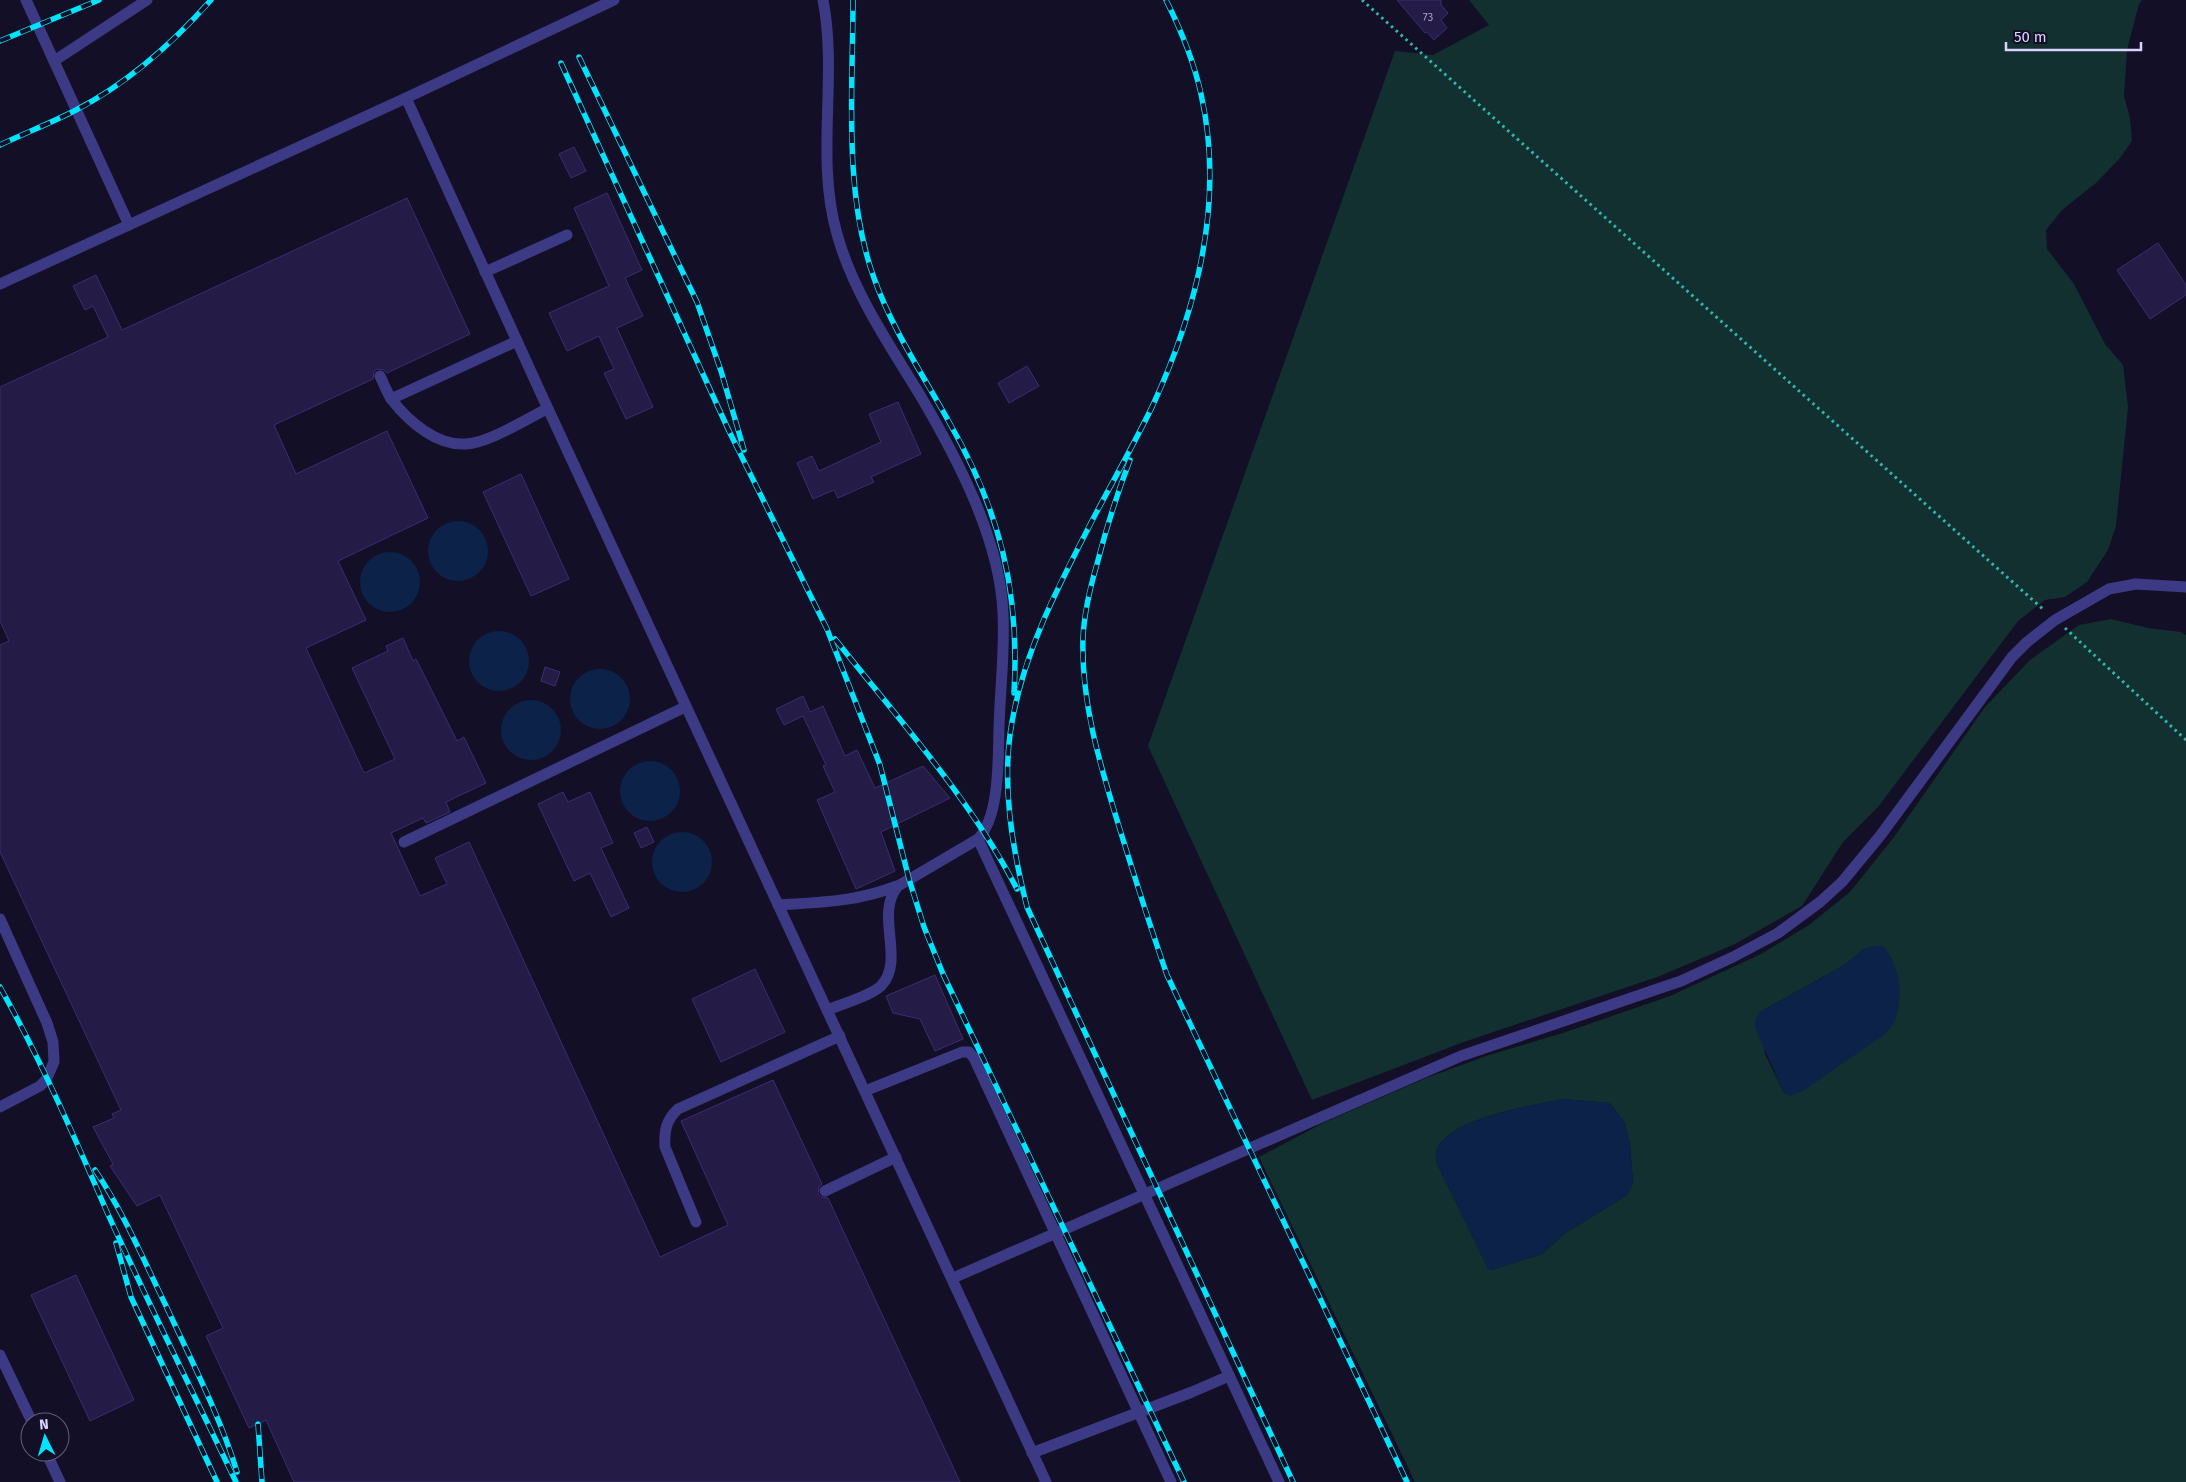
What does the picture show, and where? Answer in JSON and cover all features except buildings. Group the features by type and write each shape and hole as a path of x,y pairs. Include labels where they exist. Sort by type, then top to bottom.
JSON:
{"lane":[{"path":"26,0 129,225"},
{"path":"54,61 136,10 147,0"},
{"path":"0,284 406,98 614,0"},
{"path":"778,905 850,900 871,896 898,886 978,839 985,832 988,824 997,772 1004,614 1002,595 987,533 968,488 934,419 865,302 845,260 836,232 829,190 827,30 823,0"},
{"path":"406,98 685,707 953,1278 1046,1482"},
{"path":"485,272 568,235"},
{"path":"391,399 516,341"},
{"path":"380,376 391,399 418,427 431,435 454,444 467,444 483,440 547,408"},
{"path":"953,1278 1461,1056 1681,981 1733,958 1778,933 1806,913 1842,882 1880,836 2012,657 2027,642 2055,620 2109,588 2136,584 2186,587"},
{"path":"404,842 685,707"},
{"path":"978,839 1279,1482"},
{"path":"828,1010 874,990 888,976 891,963 888,910 891,894 898,886"},
{"path":"0,919 47,1023 53,1042 54,1062 46,1080 40,1086 0,1107"},
{"path":"696,1222 665,1147 664,1134 671,1115 678,1109 840,1036"},
{"path":"865,1091 962,1052 969,1052 974,1058 1171,1482"},
{"path":"825,1191 896,1157"},
{"path":"0,1354 27,1412"},
{"path":"1032,1453 1229,1376"},
{"path":"51,1462 60,1482"}],"path":[{"path":"1362,0 2055,620 2186,740"}],"green space":[{"path":"1469,0 2142,0 2139,4 2127,50 2124,96 2130,118 2132,141 2120,158 2096,183 2062,210 2046,230 2047,249 2074,284 2105,344 2123,365 2128,407 2116,526 2108,550 2087,582 2065,597 2045,600 2018,621 1878,807 1843,842 1802,906 1735,944 1660,976 1461,1043 1312,1100 1148,746 1395,51 1433,55 1489,25"},
{"path":"2111,619 2148,628 2181,632 2186,635 2186,1482 1415,1482 1259,1157 1323,1123 1426,1078 1489,1055 1563,1033 1670,996 1761,954 1809,925 1850,892 1894,837 1985,707 2030,660 2079,625","holes":["1865,948 1784,1093 1765,1054 1760,1012 1846,964","1562,1099 1610,1103 1625,1123 1630,1145 1633,1183 1627,1195 1564,1234 1542,1254 1491,1270 1488,1268 1437,1164 1436,1154 1438,1147 1449,1135 1478,1120 1514,1109"]}],"water":[{"path":"452,521 464,521 475,526 483,534 488,545 486,563 475,576 464,581 452,581 441,576 433,568 428,557 428,545 433,534 441,526"},
{"path":"384,552 396,552 407,557 415,565 420,576 418,594 407,607 396,612 384,612 373,607 365,599 360,588 360,576 365,565 373,557"},
{"path":"493,631 505,631 516,636 524,644 529,655 527,673 516,686 505,691 493,691 482,686 474,678 469,667 469,655 474,644 482,636"},
{"path":"594,669 606,669 617,674 625,682 630,693 628,711 617,724 606,729 594,729 583,724 575,716 570,705 570,693 575,682 583,674"},
{"path":"525,700 537,700 548,705 556,713 561,724 559,742 548,755 537,760 525,760 514,755 506,747 501,736 501,724 506,713 514,705"},
{"path":"644,761 656,761 667,766 675,774 680,785 678,803 667,816 656,821 644,821 633,816 625,808 620,797 620,785 625,774 633,766"},
{"path":"676,832 688,832 699,837 707,845 712,856 710,874 699,887 688,892 676,892 665,887 657,879 652,868 652,856 657,845 665,837"},
{"path":"1883,946 1889,953 1897,973 1900,995 1897,1015 1893,1024 1882,1036 1803,1091 1790,1096 1784,1093 1755,1028 1755,1021 1760,1012 1846,964 1865,948"},
{"path":"1562,1099 1610,1103 1625,1123 1630,1145 1633,1183 1627,1195 1564,1234 1542,1254 1491,1270 1488,1268 1437,1164 1436,1154 1438,1147 1449,1135 1479,1120 1514,1109"}],"railway":[{"path":"0,41 99,0"},
{"path":"0,145 76,110 114,88 165,47 211,0"},
{"path":"853,0 852,140 854,176 864,245 881,297 908,352 967,455 994,520 1010,586 1014,620 1014,693"},
{"path":"1166,0 1182,34 1195,70 1208,134 1210,174 1208,214 1202,254 1194,293 1168,370 1145,421 1057,591 1035,642 1018,695 1012,722 1009,745 1008,792 1013,838 1027,907 1293,1482"},
{"path":"579,57 697,302 721,371 744,450"},
{"path":"561,63 729,431 827,629 880,765 909,879 924,927 943,974 1184,1482"},
{"path":"1130,460 1100,551 1086,610 1083,638 1083,661 1088,708 1104,776 1167,975 1407,1482"},
{"path":"835,639 956,791 998,855 1017,889"},
{"path":"0,987 43,1070 138,1280 236,1482"},
{"path":"95,1170 133,1238 196,1369 222,1430 237,1472"},
{"path":"116,1243 131,1297 217,1482"},
{"path":"258,1424 262,1482"}]}
